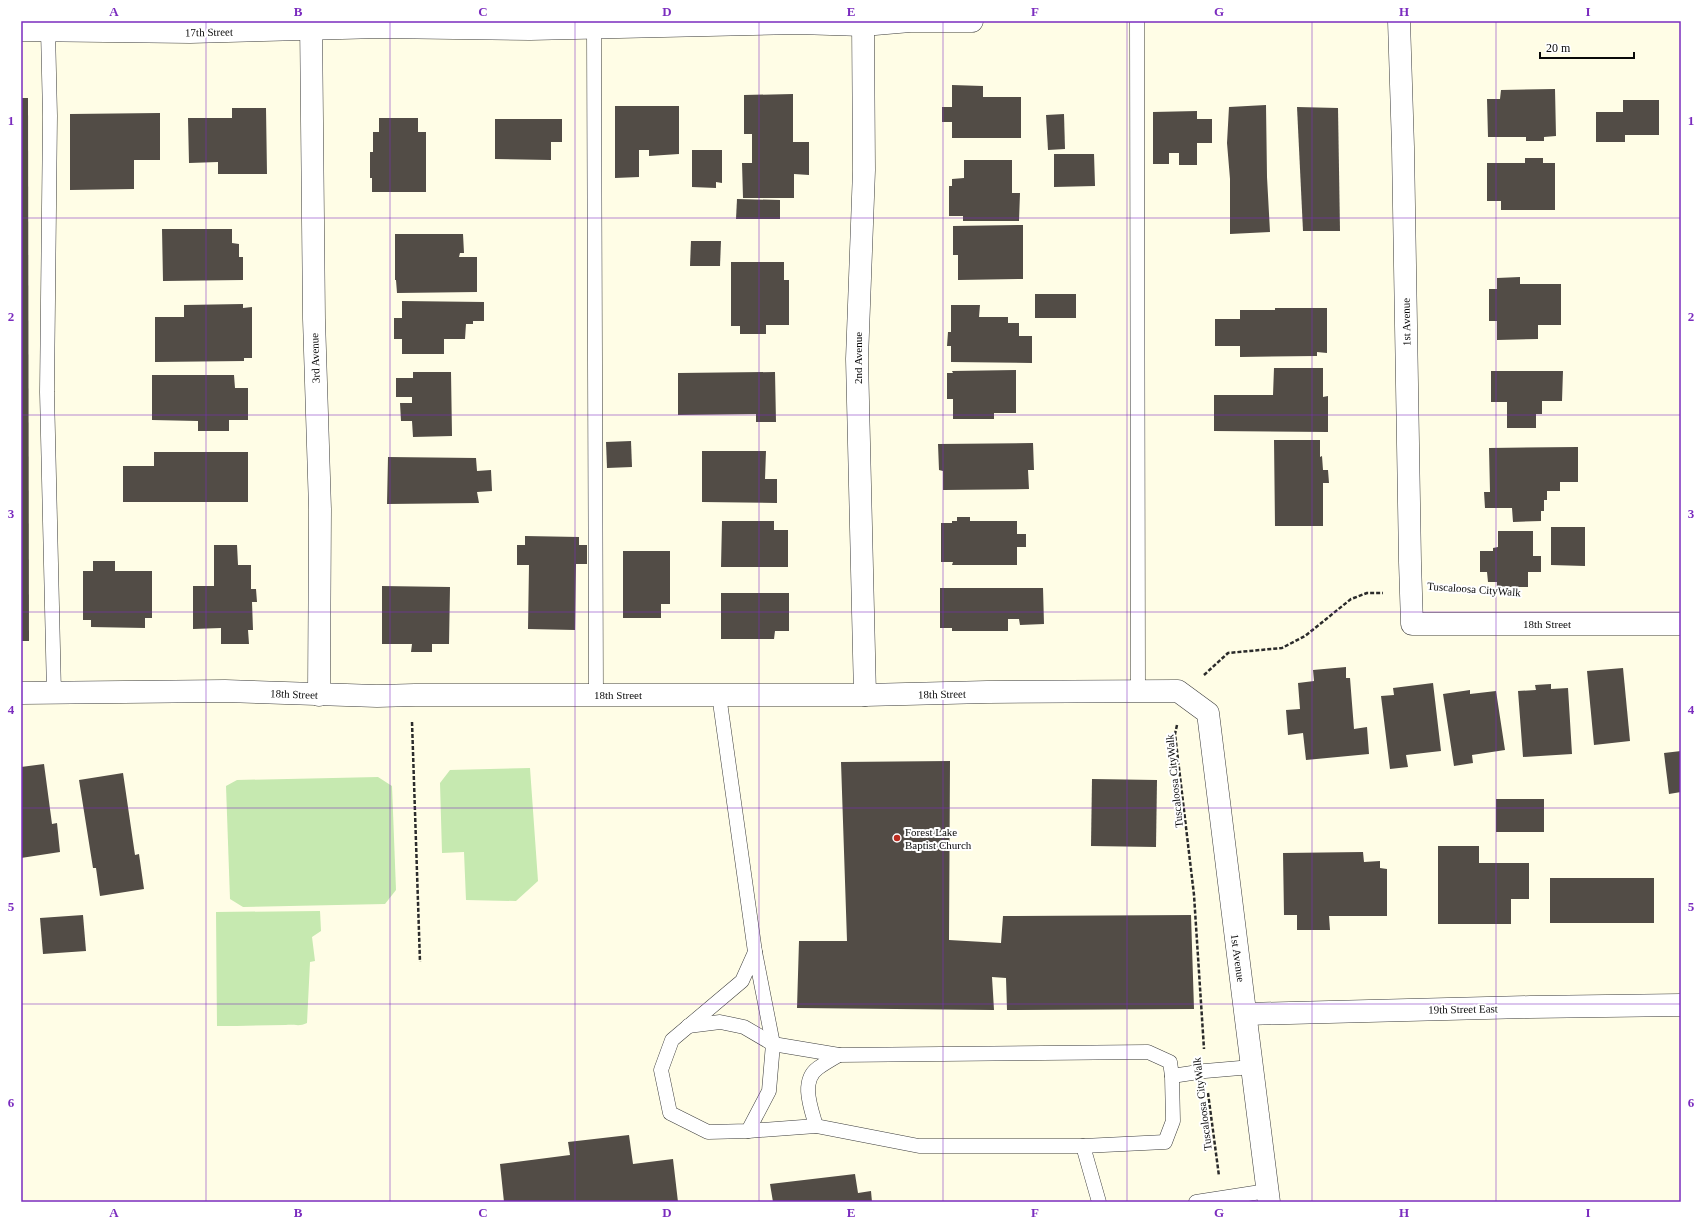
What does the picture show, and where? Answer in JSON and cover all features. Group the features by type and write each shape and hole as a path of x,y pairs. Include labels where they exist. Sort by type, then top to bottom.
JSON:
{"street":[{"name":"17th Street","path":"21,30 190,32 311,25 530,29 972,21"},
{"name":"1st Avenue","path":"1399,21 1403,147 1412,624"},
{"name":"2nd Avenue","path":"863,23 864,170 857,360 865,695"},
{"name":"3rd Avenue","path":"311,25 314,319 320,509 319,695"},
{"name":"18th Street","path":"1412,624 1681,624"},
{"name":"18th Street","path":"21,693 225,691 377,696 865,695 1178,691 1208,713"},
{"name":"1st Avenue","path":"1208,713 1230,906 1246,1014 1268,1197"},
{"name":"19th Street East","path":"1246,1014 1681,1005"}],"lane":[{"path":"1137,21 1138,691"},
{"path":"594,28 596,695"},
{"path":"48,30 50,116 47,392 54,693"},
{"path":"1681,614 1681,624"},
{"path":"719,695 755,952 773,1044 769,1091 748,1131"},
{"path":"688,1026 720,1022 744,1027 773,1044 840,1055 1148,1052 1170,1062 1172,1076 1173,1121 1165,1142 1083,1146 919,1146 816,1126 748,1131 708,1132 670,1113 661,1070 672,1040 688,1026 742,981 755,952"},
{"path":"816,1126 810,1104 807,1084 816,1069 840,1055"},
{"path":"1172,1076 1205,1071 1252,1067"},
{"path":"1083,1146 1099,1202"},
{"path":"1196,1202 1221,1198 1268,1197"}],"path":[{"name":"Tuscaloosa CityWalk","path":"1221,1198 1205,1071 1194,895 1175,734 1177,722 1205,672 1228,653 1282,648 1305,636 1351,599 1367,593 1411,594"},
{"path":"411,718 420,962"}],"green space":[{"path":"530,768 538,881 516,901 466,900 464,852 442,853 440,783 450,770"},
{"path":"378,777 392,786 396,890 385,904 243,907 230,899 226,786 237,780"},
{"path":"320,911 321,931 312,937 315,961 310,962 307,1023 299,1025 217,1026 216,912"}],"building":[{"path":"952,85 983,86 983,97 1021,97 1021,138 952,138 952,122 942,122 942,107 952,107"},
{"path":"1555,89 1556,136 1544,137 1544,141 1526,141 1526,137 1488,137 1487,99 1500,99 1501,90"},
{"path":"793,94 793,142 809,142 809,175 794,174 794,198 743,198 742,163 752,163 752,134 744,134 744,95"},
{"path":"21,98 28,98 29,641 21,641"},
{"path":"1623,100 1659,100 1659,135 1625,135 1625,142 1596,142 1596,112 1623,112"},
{"path":"1266,105 1267,177 1270,232 1230,234 1230,179 1227,143 1229,107"},
{"path":"615,106 679,106 679,154 649,156 649,150 639,150 639,177 615,178"},
{"path":"1297,107 1338,108 1340,231 1303,231"},
{"path":"232,108 266,108 267,174 218,174 218,162 189,163 188,118 232,118"},
{"path":"1197,111 1197,119 1212,119 1212,143 1197,143 1197,165 1179,165 1179,153 1169,153 1169,164 1153,164 1153,112"},
{"path":"160,113 160,160 134,160 134,189 70,190 70,114"},
{"path":"1064,114 1065,149 1048,150 1046,115"},
{"path":"379,118 418,118 418,132 426,132 426,192 372,192 372,178 370,178 370,152 373,152 373,132 379,132"},
{"path":"495,119 562,119 562,142 551,142 551,160 495,159"},
{"path":"692,150 722,150 722,183 716,182 716,188 692,187"},
{"path":"1054,154 1094,154 1095,186 1054,187"},
{"path":"1525,158 1543,158 1543,163 1555,163 1555,210 1501,210 1501,201 1487,201 1487,163 1525,163"},
{"path":"964,160 1012,160 1012,193 1020,193 1019,221 963,221 963,216 949,216 949,186 952,186 952,179 964,178"},
{"path":"737,199 780,200 780,219 736,219"},
{"path":"1023,225 1023,279 958,280 958,255 953,255 953,226"},
{"path":"162,229 232,229 232,243 239,244 239,257 243,257 243,280 163,281"},
{"path":"395,234 463,234 464,253 460,253 459,257 477,257 477,292 397,293 395,280"},
{"path":"691,241 721,241 720,266 690,266"},
{"path":"731,262 784,262 784,280 789,280 789,325 766,325 766,334 740,334 740,326 731,326"},
{"path":"1520,277 1520,284 1561,284 1561,325 1538,325 1538,339 1497,340 1497,321 1489,321 1489,289 1497,289 1497,278"},
{"path":"1035,294 1076,294 1076,318 1035,318"},
{"path":"402,301 484,302 484,321 473,321 473,324 466,324 465,339 444,339 444,354 402,354 402,339 394,339 394,318 402,318"},
{"path":"243,304 243,308 252,307 252,358 244,358 244,361 155,362 155,317 184,317 184,305"},
{"path":"951,305 980,305 979,317 1008,317 1008,323 1019,323 1019,336 1032,336 1032,363 951,362 951,346 947,346 948,332 951,332"},
{"path":"1275,308 1327,308 1327,353 1317,352 1317,356 1240,357 1240,346 1215,346 1215,319 1240,319 1240,310 1275,310"},
{"path":"1274,368 1323,368 1323,397 1328,396 1328,432 1214,431 1214,395 1273,395"},
{"path":"1016,370 1016,413 994,413 994,419 953,419 953,399 947,399 947,373 953,373 952,371"},
{"path":"1491,371 1563,371 1562,401 1542,401 1542,414 1536,414 1536,428 1507,428 1507,402 1491,402"},
{"path":"413,372 451,372 452,436 413,437 412,421 401,421 400,403 412,403 412,397 396,397 396,378 413,378"},
{"path":"775,372 776,422 756,422 756,414 678,415 678,373"},
{"path":"152,375 234,375 235,388 248,388 248,420 229,420 229,431 198,431 198,421 152,420"},
{"path":"1274,440 1320,440 1320,457 1322,456 1323,470 1328,470 1329,483 1323,483 1323,526 1275,526"},
{"path":"631,441 632,467 607,468 606,442"},
{"path":"1033,443 1034,470 1028,470 1029,489 943,490 943,471 939,470 938,444"},
{"path":"1578,447 1578,482 1560,482 1560,491 1547,491 1547,500 1544,500 1544,511 1541,511 1541,521 1513,522 1512,508 1485,508 1484,492 1490,492 1489,448"},
{"path":"702,451 766,451 765,479 777,479 777,503 702,502"},
{"path":"154,452 248,452 248,502 123,502 123,466 154,466"},
{"path":"388,457 476,458 477,471 491,470 492,491 477,492 479,503 387,504"},
{"path":"957,517 970,517 970,521 1017,521 1017,534 1026,534 1026,547 1017,547 1017,565 952,565 953,562 941,562 941,523 952,523 952,521 957,521"},
{"path":"722,521 774,521 774,530 788,530 788,567 721,567"},
{"path":"1551,527 1585,527 1585,566 1551,565"},
{"path":"1498,531 1533,531 1533,556 1541,556 1541,572 1528,572 1528,587 1497,587 1497,582 1488,582 1487,572 1480,572 1480,551 1493,551 1493,548 1498,547"},
{"path":"525,536 579,537 579,545 587,545 587,564 576,564 575,630 528,629 529,565 517,565 517,545 525,545"},
{"path":"214,545 237,545 238,565 251,565 251,589 256,589 257,602 252,602 253,630 248,630 249,644 221,644 221,628 193,629 193,586 214,586"},
{"path":"623,551 670,551 670,604 661,604 661,618 623,618"},
{"path":"93,561 115,561 115,571 152,571 152,618 145,618 145,628 91,627 91,620 83,620 83,571 93,571"},
{"path":"382,586 450,587 449,644 432,644 432,652 411,652 412,644 382,644"},
{"path":"940,588 1043,588 1044,624 1020,625 1019,619 1008,619 1008,631 952,631 952,628 940,628"},
{"path":"721,593 789,593 789,631 775,631 774,639 721,639"},
{"path":"1346,667 1346,678 1350,678 1354,729 1367,727 1369,754 1306,760 1303,733 1288,735 1286,710 1300,709 1298,683 1314,681 1313,670"},
{"path":"1623,668 1630,741 1594,745 1587,671"},
{"path":"1433,683 1441,751 1406,755 1408,767 1390,769 1381,696 1394,695 1393,688"},
{"path":"1551,684 1551,689 1568,688 1572,754 1523,757 1518,691 1536,690 1535,685"},
{"path":"1470,690 1470,694 1496,691 1505,750 1472,755 1473,763 1454,766 1443,694"},
{"path":"1681,751 1681,792 1669,794 1664,753"},
{"name":"Forest Lake Baptist Church","path":"950,761 949,940 1001,943 1003,916 1191,915 1194,1009 1007,1010 1006,978 992,977 994,1010 797,1008 799,941 847,941 841,762"},
{"path":"44,764 52,824 57,823 60,852 21,858 21,767"},
{"path":"123,773 135,855 139,854 144,889 100,896 96,868 93,868 79,780"},
{"path":"1092,779 1157,780 1156,847 1091,846"},
{"path":"1496,799 1544,799 1544,832 1496,832"},
{"path":"1438,846 1479,846 1479,863 1529,863 1529,899 1511,899 1511,924 1438,924"},
{"path":"1363,852 1364,862 1380,861 1380,868 1387,869 1387,916 1329,916 1330,930 1297,930 1297,915 1284,915 1283,853"},
{"path":"1550,878 1654,878 1654,923 1550,923"},
{"path":"83,915 86,951 43,954 40,918"},
{"path":"629,1135 633,1164 673,1159 678,1202 504,1202 500,1164 570,1155 568,1142"},
{"path":"855,1174 858,1193 871,1191 872,1202 773,1202 770,1184"}],"place":[{"name":"Forest Lake Baptist Church","path":"897,838"}]}
